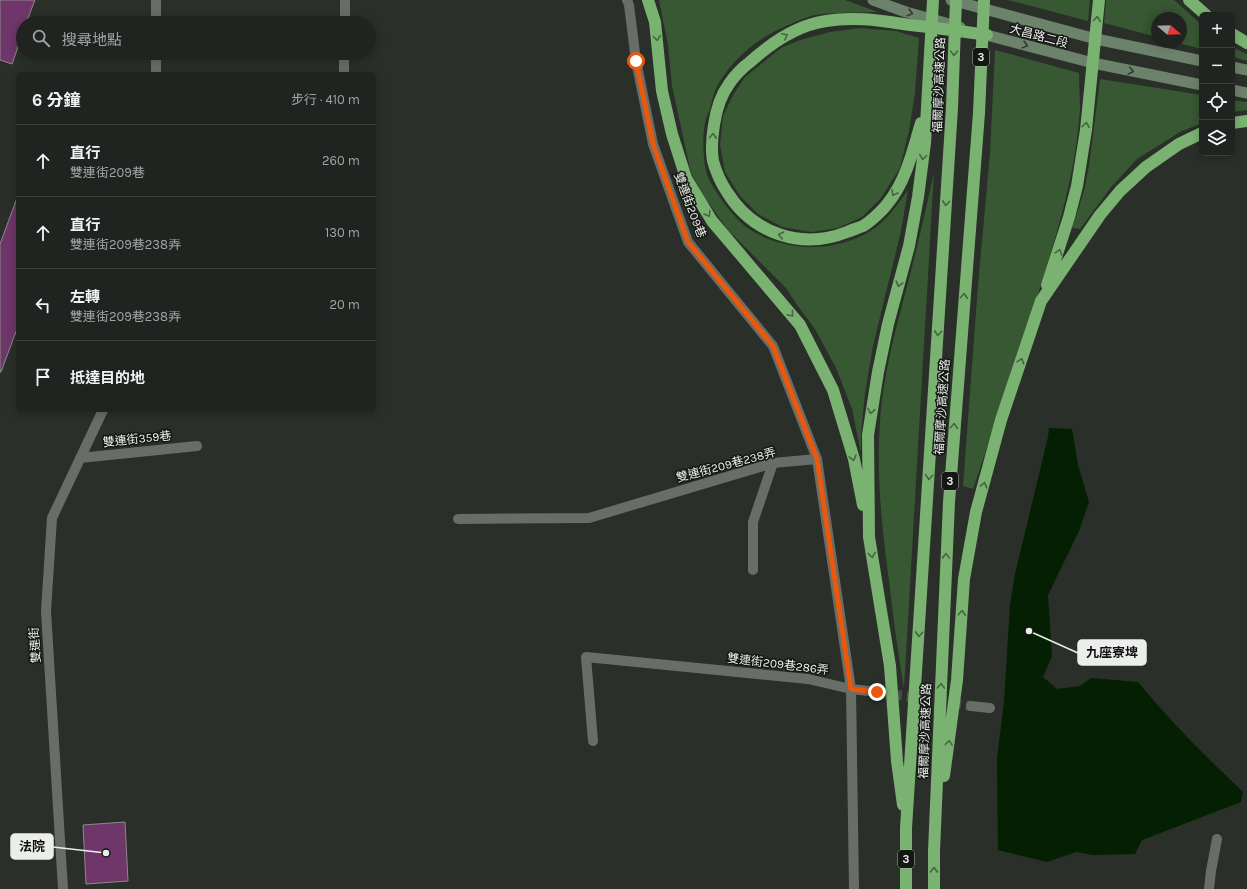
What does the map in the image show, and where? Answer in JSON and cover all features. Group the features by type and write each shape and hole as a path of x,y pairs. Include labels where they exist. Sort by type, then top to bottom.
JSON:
{"highway":[{"path":"648,0 655,22 662,90 672,134 686,178 712,221 800,325 833,390 854,459 869,537 890,666 897,761 906,828"},
{"path":"869,537 868,435 878,372 888,324 909,246 918,197 925,144 926,104 933,0"},
{"name":"福爾摩沙高速公路","path":"934,889 934,850 949,502 978,113 984,0"},
{"path":"934,850 957,680 964,579 976,512 1001,420 1057,258 1077,186 1086,130 1099,0"},
{"path":"1189,0 1203,12"},
{"name":"福爾摩沙高速公路","path":"906,889 906,828 952,108 955,1"},
{"path":"926,104 903,179 888,204 863,226 835,237 814,239 795,238 774,233 757,225 740,210 720,181 714,162 712,138 715,117 720,100 728,85 738,72 775,41 824,21 844,18 871,19 987,35"},
{"path":"1235,36 1247,43"},
{"path":"1235,123 1247,121"},
{"path":"1041,302 1100,215 1120,191 1146,167 1179,144 1199,134"}],"main road":[{"name":"大昌路二段","path":"873,0 906,12 1093,63 1199,84"},
{"name":"大昌路二段","path":"955,1 1096,39 1199,59"},
{"path":"1235,68 1247,70"},
{"path":"1235,91 1247,93"}],"street":[{"path":"156,0 156,16"},
{"path":"344,16 345,0"},
{"name":"雙連街209巷","path":"627,0 629,5 636,61 653,144 688,242 773,346 817,459"},
{"path":"156,60 156,72"},
{"path":"344,60 344,72"},
{"name":"雙連街","path":"63,889 46,611 52,518 101,412"},
{"name":"雙連街359巷","path":"80,458 198,446"},
{"path":"817,459 851,689 854,889"},
{"name":"雙連街209巷238弄","path":"458,519 589,518 773,463 817,459"},
{"path":"753,570 753,522 773,463"},
{"name":"雙連街209巷286弄","path":"593,741 586,657 808,679 851,689"},
{"path":"851,689 877,692"},
{"path":"971,706 990,708"},
{"path":"1209,889 1217,839"}],"shaded area":[{"path":"659,0 845,0 878,12 813,15 786,26 763,38 743,53 726,72 717,86 713,96 704,129 704,158 706,171 719,197 746,227 760,235 776,241 809,247 842,243 857,238 872,230 882,222 892,212 908,190 901,231 873,346 865,393 861,434 861,453 852,409 836,368 815,329 786,288 727,229 705,198 691,173 672,86 668,45"},
{"path":"1008,0 1090,0 1088,21"},
{"path":"1106,0 1174,0 1199,22 1199,48 1187,45 1187,12 1151,12 1151,35 1104,23"},
{"path":"860,28 896,31 919,38 915,93 909,131 900,168 881,198 862,217 838,228 811,232 782,227 758,214 740,196 725,172 720,145 723,116 733,95 745,77 781,48 800,40 830,32"},
{"path":"1235,48 1247,54 1247,61 1235,58"},
{"path":"995,50 1079,73 1080,109 1078,133 1070,180 1059,226 1030,319 973,489 963,486 978,285 990,153"},
{"path":"1100,79 1199,95 1199,124 1180,132 1137,159 1112,186 1080,229 1072,228 1084,191 1089,166"},
{"path":"1235,100 1247,102 1247,110 1235,112"},
{"path":"934,172 904,689 886,561 882,521 879,481 880,421 888,362 918,244"},
{"path":"1049,428 1072,429 1078,465 1089,502 1079,531 1048,595 1052,656 1043,677 1057,689 1080,686 1091,678 1138,682 1215,766 1243,792 1241,802 1142,840 1135,854 1093,855 1076,852 1047,862 998,850 997,758 1004,702 1010,605 1015,574"}],"building":[{"path":"0,0 35,0 29,16 16,16 16,53 12,64 0,60"},
{"path":"16,201 16,331 1,372 0,372 0,244"},
{"path":"125,822 128,881 86,884 83,825"}],"tunnel":[{"path":"877,692 971,706"}],"place":[{"name":"九座寮埤","path":"1029,631"},
{"name":"法院","path":"106,853"}],"route":[{"path":"636,61 653,144 688,242 773,346 817,459 851,689 877,692"}]}
